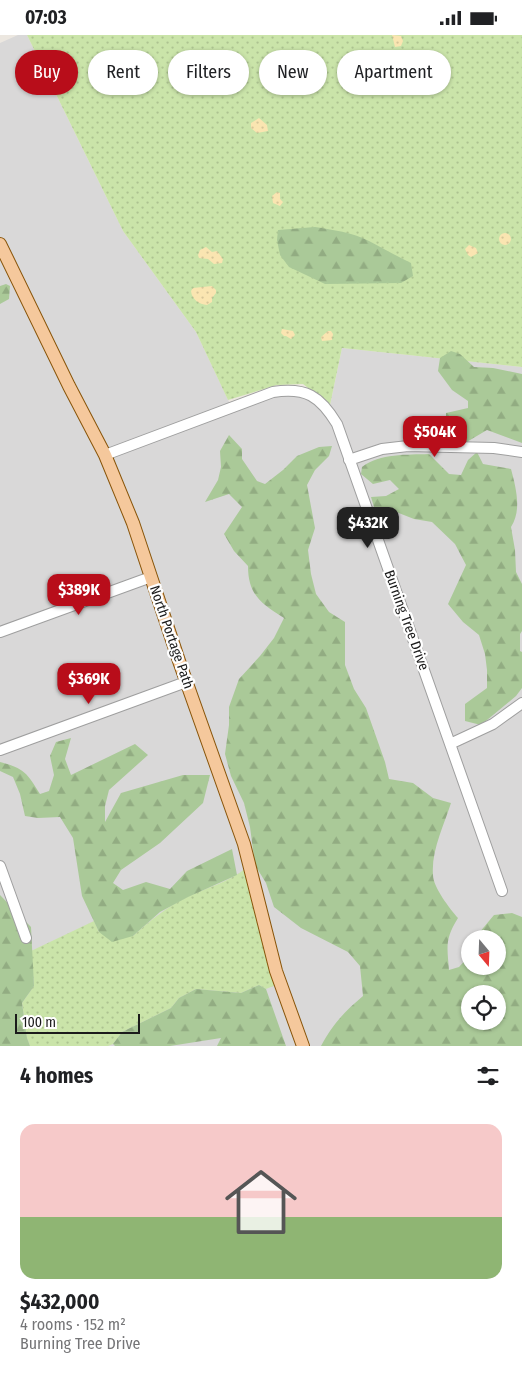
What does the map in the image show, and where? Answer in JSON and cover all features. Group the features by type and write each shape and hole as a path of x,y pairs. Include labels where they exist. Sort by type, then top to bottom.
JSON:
{"main road":[{"name":"North Portage Path","path":"0,244 105,455 133,523 186,682 244,844 276,971 303,1046"}],"street":[{"name":"Burning Tree Drive","path":"105,455 250,399 273,392 286,390 302,391 317,397 329,410 337,423 502,891"},
{"path":"349,460 382,449 408,445 486,447 522,452"},
{"path":"0,632 151,577"},
{"path":"0,750 186,682"},
{"path":"450,744 493,724 522,703"},
{"path":"0,866 26,938"}],"shaded area":[{"path":"18,35 27,35 34,50 15,50 15,95 56,95 123,231 196,332 231,406 250,399 302,391 329,410 342,348 522,367 522,1046 0,1046 0,43"}],"green space":[{"path":"27,35 522,35 522,367 342,348 330,405 303,384 277,385 228,400 196,332 123,231 56,95 78,95 78,50 34,50"},
{"path":"315,227 349,233 369,241 411,263 413,276 401,283 325,284 289,267 280,255 277,240 278,230"},
{"path":"6,284 10,286 9,299 0,304 0,286"},
{"path":"451,351 460,354 474,367 493,368 522,374 522,443 487,430 465,443 446,426 446,413 468,408 468,401 452,390 438,371 440,358"},
{"path":"229,435 242,449 242,459 257,481 265,484 297,456 319,447 332,446 329,456 315,470 307,485 315,528 308,550 316,594 329,612 345,622 345,665 354,689 366,708 389,779 413,783 433,798 451,803 436,847 433,866 436,886 458,918 449,937 449,970 461,965 461,975 506,975 506,930 482,930 494,915 512,913 522,917 522,1046 321,1046 339,1019 363,996 360,966 348,952 301,928 274,907 266,883 255,865 250,827 244,803 231,776 225,754 229,725 229,707 239,679 274,638 284,618 257,597 250,584 248,566 234,551 224,534 242,507 229,494 205,502 218,480 221,467 220,451"},
{"path":"477,452 483,464 511,469 517,506 511,527 516,572 522,584 520,651 522,652 522,688 516,696 481,725 465,721 465,704 487,688 485,654 479,635 463,622 448,604 466,565 455,544 432,522 414,519 386,508 374,507 371,497 386,496 399,489 390,480 373,484 361,474 362,467 377,459 429,454 449,474 461,475 468,460"},
{"path":"71,738 65,759 71,775 135,744 148,755 109,790 105,806 105,822 121,793 183,775 210,775 203,803 160,843 121,870 113,883 123,890 146,882 170,889 187,871 232,849 237,875 160,912 133,936 112,942 99,932 82,896 73,838 60,817 38,818 25,816 20,794 13,777 0,771 0,762 20,769 32,781 40,794 49,791 54,775 50,756 56,742"},
{"path":"246,868 276,985 266,989 259,985 241,993 196,989 179,998 171,1008 122,1032 113,1044 108,1046 30,1046 22,1003 34,986 31,951 94,921 99,932 133,936 172,905 225,881"},
{"path":"0,895 31,927 34,986 22,1003 30,1046 0,1046"},
{"path":"259,985 266,989 286,1046 217,1046 221,1038 170,1046 115,1046 113,1044 122,1032 171,1008 179,998 196,989 241,993"}],"sand":[{"path":"392,35 401,36 403,41 401,46 395,47"},
{"path":"259,118 267,125 268,131 257,133 251,128 251,123"},
{"path":"277,192 280,193 280,199 283,202 280,206 273,203 272,196"},
{"path":"503,233 507,233 511,239 507,245 503,245 499,241 499,237"},
{"path":"469,245 476,248 478,253 471,257 465,249"},
{"path":"206,247 212,252 217,251 223,259 222,263 214,264 208,259 199,258 200,250"},
{"path":"212,286 216,293 212,298 212,302 207,305 199,303 194,299 191,291 193,288"},
{"path":"282,329 293,331 295,335 291,339 284,336 281,333"},
{"path":"328,331 331,331 333,334 332,340 322,341 321,337"}]}
